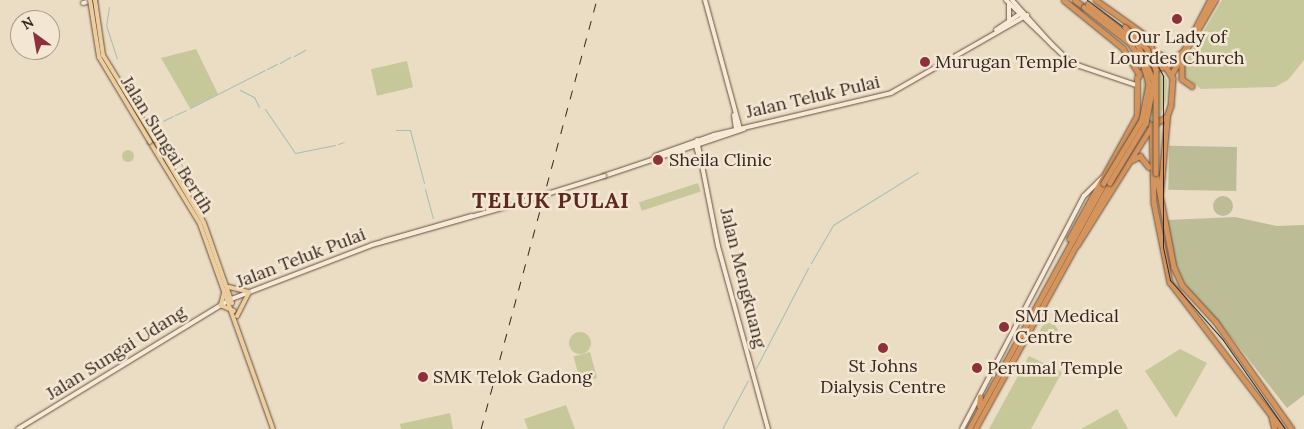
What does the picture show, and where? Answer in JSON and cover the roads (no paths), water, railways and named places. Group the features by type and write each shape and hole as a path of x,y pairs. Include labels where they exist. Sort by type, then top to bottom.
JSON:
{"highway":[{"path":"969,429 1104,175 1128,137 1137,116 1136,85 1139,74 1123,48 1064,0"},
{"path":"1075,0 1137,37 1153,61 1158,83 1156,173 1174,267 1182,285 1216,322 1292,429"},
{"path":"1065,250 1142,120 1149,84 1143,63 1130,43 1086,5 1083,0"},
{"path":"1096,0 1145,35 1164,67 1171,74 1173,95 1167,117 1160,197"},
{"path":"1139,74 1164,67 1174,61 1210,0"},
{"path":"1171,74 1182,62 1215,0"},
{"path":"1086,5 1137,43 1154,82 1146,123 1113,184"},
{"path":"1154,51 1174,61"},
{"path":"1182,62 1182,79 1192,86"},
{"path":"1137,116 1152,126"},
{"path":"975,429 1061,269 1113,184 1152,126 1167,117"},
{"path":"1151,178 1152,126"},
{"path":"1128,137 1140,127 1144,134 1141,143"},
{"path":"1113,184 1137,156 1147,160 1170,282 1282,429"},
{"path":"977,415 980,397"},
{"path":"1271,414 1275,429"}],"main road":[{"name":"Jalan Sungai Bertih","path":"90,0 99,57 200,224 226,287"},
{"name":"Jalan Sungai Bertih","path":"95,0 103,55 204,222 273,429"},
{"path":"83,3 95,0"},
{"path":"705,0 734,115 740,130"},
{"path":"1008,1 1053,46 1084,70 1136,85"},
{"path":"1002,25 1011,17 1008,1"},
{"name":"Jalan Teluk Pulai","path":"994,32 1002,25 1023,15"},
{"name":"Jalan Teluk Pulai","path":"231,301 249,292 411,231 509,206 604,176 696,142 891,93 1023,15"},
{"name":"Jalan Teluk Pulai","path":"655,156 740,130"},
{"path":"679,149 698,151 714,138"},
{"name":"Jalan Mengkuang","path":"696,142 768,429"},
{"path":"962,429 1084,196 1104,175"},
{"name":"Jalan Teluk Pulai","path":"382,242 437,229 473,216"},
{"path":"411,231 437,229"},
{"path":"234,311 220,305 226,287 249,292 239,304 237,318"},
{"name":"Jalan Sungai Udang","path":"18,429 220,305 231,301"}],"waterway":[{"path":"109,7 106,25 117,58"},
{"path":"294,56 305,50"},
{"path":"280,63 290,57"},
{"path":"267,69 277,64"},
{"path":"190,108 265,70"},
{"path":"240,90 254,97 259,107"},
{"path":"265,109 295,153 335,145"},
{"path":"175,115 186,110"},
{"path":"163,121 173,116"},
{"path":"158,124 188,176"},
{"path":"396,130 410,130 424,183"},
{"path":"338,144 344,142"},
{"path":"811,263 833,225 918,172"},
{"path":"425,189 433,218"},
{"path":"756,368 808,268"},
{"path":"722,429 748,380"}],"tram line":[{"path":"1087,0 1145,43 1163,76 1163,247 1170,280 1223,340 1285,429"}],"railway":[{"path":"481,429 597,0"}],"place":[{"name":"Our Lady of Lourdes Church","path":"1177,19"},
{"name":"Murugan Temple","path":"925,62"},
{"name":"Sheila Clinic","path":"658,160"},
{"name":"SMJ Medical Centre","path":"1004,327"},
{"name":"St Johns Dialysis Centre","path":"883,348"},
{"name":"Perumal Temple","path":"977,368"},
{"name":"SMK Telok Gadong","path":"423,377"}],"district":[{"name":"TELUK PULAI","path":"551,201"}]}
